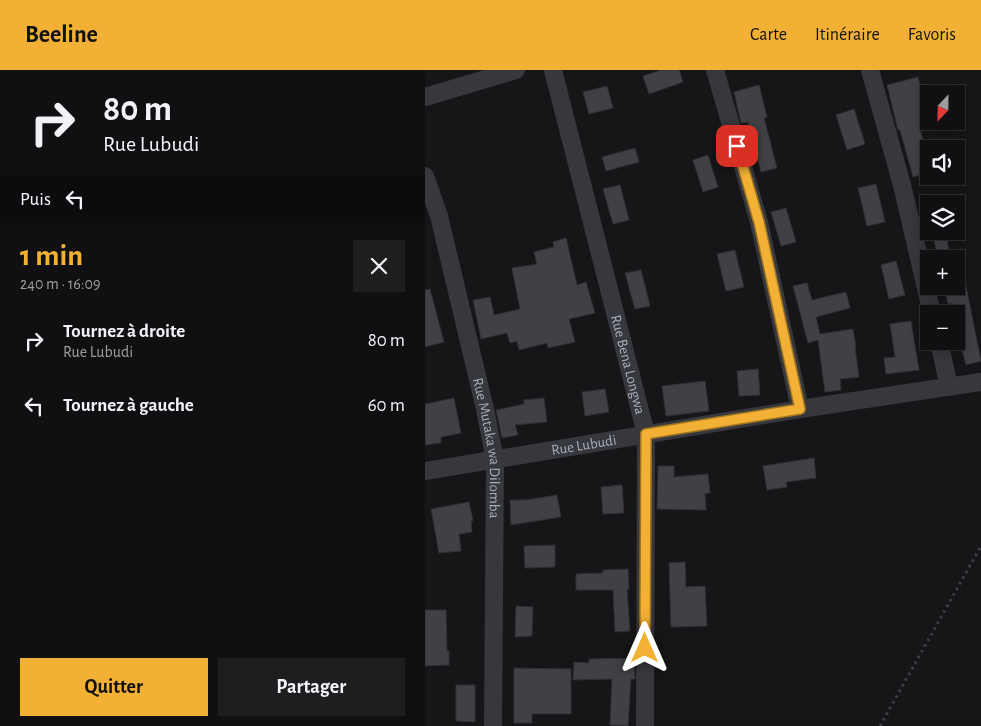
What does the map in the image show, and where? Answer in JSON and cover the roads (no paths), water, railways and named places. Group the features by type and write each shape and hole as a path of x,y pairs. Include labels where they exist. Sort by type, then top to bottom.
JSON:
{"street":[{"path":"425,97 516,70"},
{"name":"Rue Bena Longwa","path":"553,70 646,434 645,726"},
{"path":"715,70 759,222 800,409"},
{"path":"870,70 902,185 930,305"},
{"name":"Rue Mutaka wa Dilomba","path":"425,176 441,226 485,409 495,460 493,726"},
{"path":"941,350 949,386"},
{"name":"Rue Lubudi","path":"425,471 800,409 981,382"}]}
